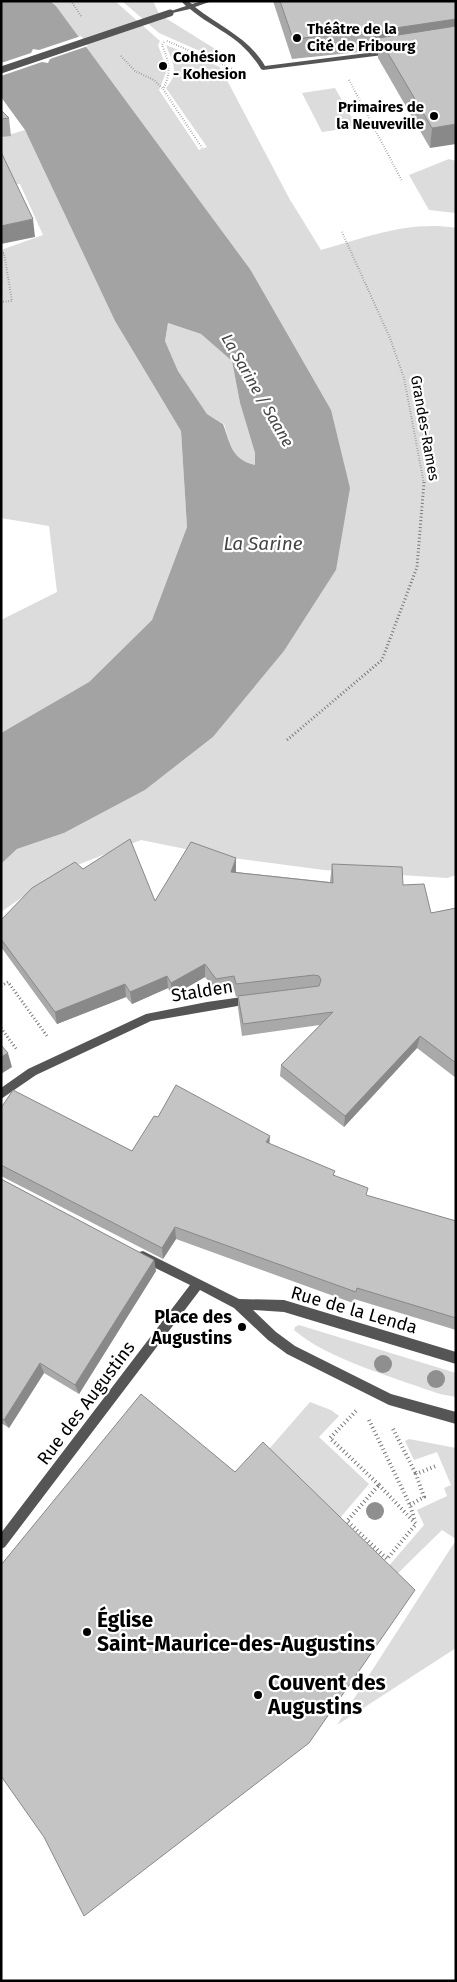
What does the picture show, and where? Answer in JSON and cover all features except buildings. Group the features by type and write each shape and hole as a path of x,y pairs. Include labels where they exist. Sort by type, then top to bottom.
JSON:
{"street":[{"path":"1,70 170,13 187,4 209,1"},
{"path":"187,4 245,44 258,57 263,68 400,51"},
{"name":"Stalden","path":"1,1094 32,1072 61,1057 150,1017 207,1006 255,1000"},
{"name":"Rue de la Lenda","path":"129,1249 197,1285 238,1304 284,1306 456,1358"},
{"name":"Rue des Augustins","path":"1,1543 197,1285"},
{"path":"238,1304 272,1336 291,1350 389,1399 456,1418"}],"path":[{"path":"160,37 236,70"},
{"path":"165,40 162,45 171,69 163,89 202,148"},
{"path":"339,60 402,181"},
{"name":"Grandes-Rames","path":"287,740 382,660 417,567 424,483 404,378 390,338 342,232"},
{"path":"1,254 4,253 12,301 1,302"},
{"path":"1,278 8,277"},
{"path":"1,986 8,982 61,1057"},
{"path":"356,1411 330,1438 416,1524"},
{"path":"367,1416 410,1505 416,1524"},
{"path":"390,1424 416,1474 424,1497 410,1505"},
{"path":"416,1474 436,1466"},
{"path":"379,1485 347,1521 386,1558 416,1524"}],"shaded area":[{"path":"50,1 115,1 160,41 158,45 167,70 159,90 199,150 207,147 166,88 173,77 174,68 166,45 220,67 289,198 321,250 404,228 439,226 456,228 456,875 447,878 324,870 225,857 141,840 57,873 1,912 1,864 17,849 64,833 145,790 213,737 284,651 336,570 250,269 56,6"},
{"path":"122,1 153,1 159,14 225,55 218,59 159,33"},
{"path":"335,88 357,127 322,132 302,93"},
{"path":"25,130 115,321 181,431 187,527 152,620 89,682 1,733 1,620 57,592 49,526 1,518 1,250 43,235 20,184 10,185 1,168 1,137"},
{"path":"449,159 456,161 456,213 429,210 409,175"},
{"path":"168,323 201,334 232,361 240,403 255,453 255,465 236,455 224,424 207,414 178,371 165,341"},
{"path":"299,1325 456,1373 456,1397 440,1394 384,1375 344,1359 325,1350 294,1330"},
{"path":"310,1402 331,1410 339,1416 319,1437 369,1484 334,1525 263,1456"},
{"path":"409,1439 456,1448 456,1539 442,1530 388,1583 381,1575 424,1525 417,1510 447,1496 444,1488 451,1485 437,1452 414,1460 405,1441"},
{"path":"456,1540 456,1648 337,1725"}],"water":[{"name":"La Sarine","path":"1,1 50,1 56,6 250,269 331,410 350,488 336,570 284,651 213,737 145,790 64,833 17,849 1,864 1,733 89,682 152,620 187,527 181,431 115,321 25,130 1,97","holes":["168,323 201,334 232,361 240,403 255,453 255,465 236,455 230,445 223,424 207,414 178,371 165,341"]}],"pier":[{"path":"81,36 88,46 50,59 48,63 42,62 1,76 1,63 31,53 33,49 39,50"}],"place":[{"name":"Théâtre de la Cité de Fribourg","path":"297,38"},
{"name":"Cohésion - Kohesion","path":"163,66"},
{"name":"Primaires de la Neuveville","path":"434,116"},
{"name":"Place des Augustins","path":"242,1327"},
{"name":"Église Saint-Maurice-des-Augustins","path":"87,1632"},
{"name":"Couvent des Augustins","path":"258,1695"}],"water label":[{"name":"La Sarine / Saane","path":"258,390"}]}
